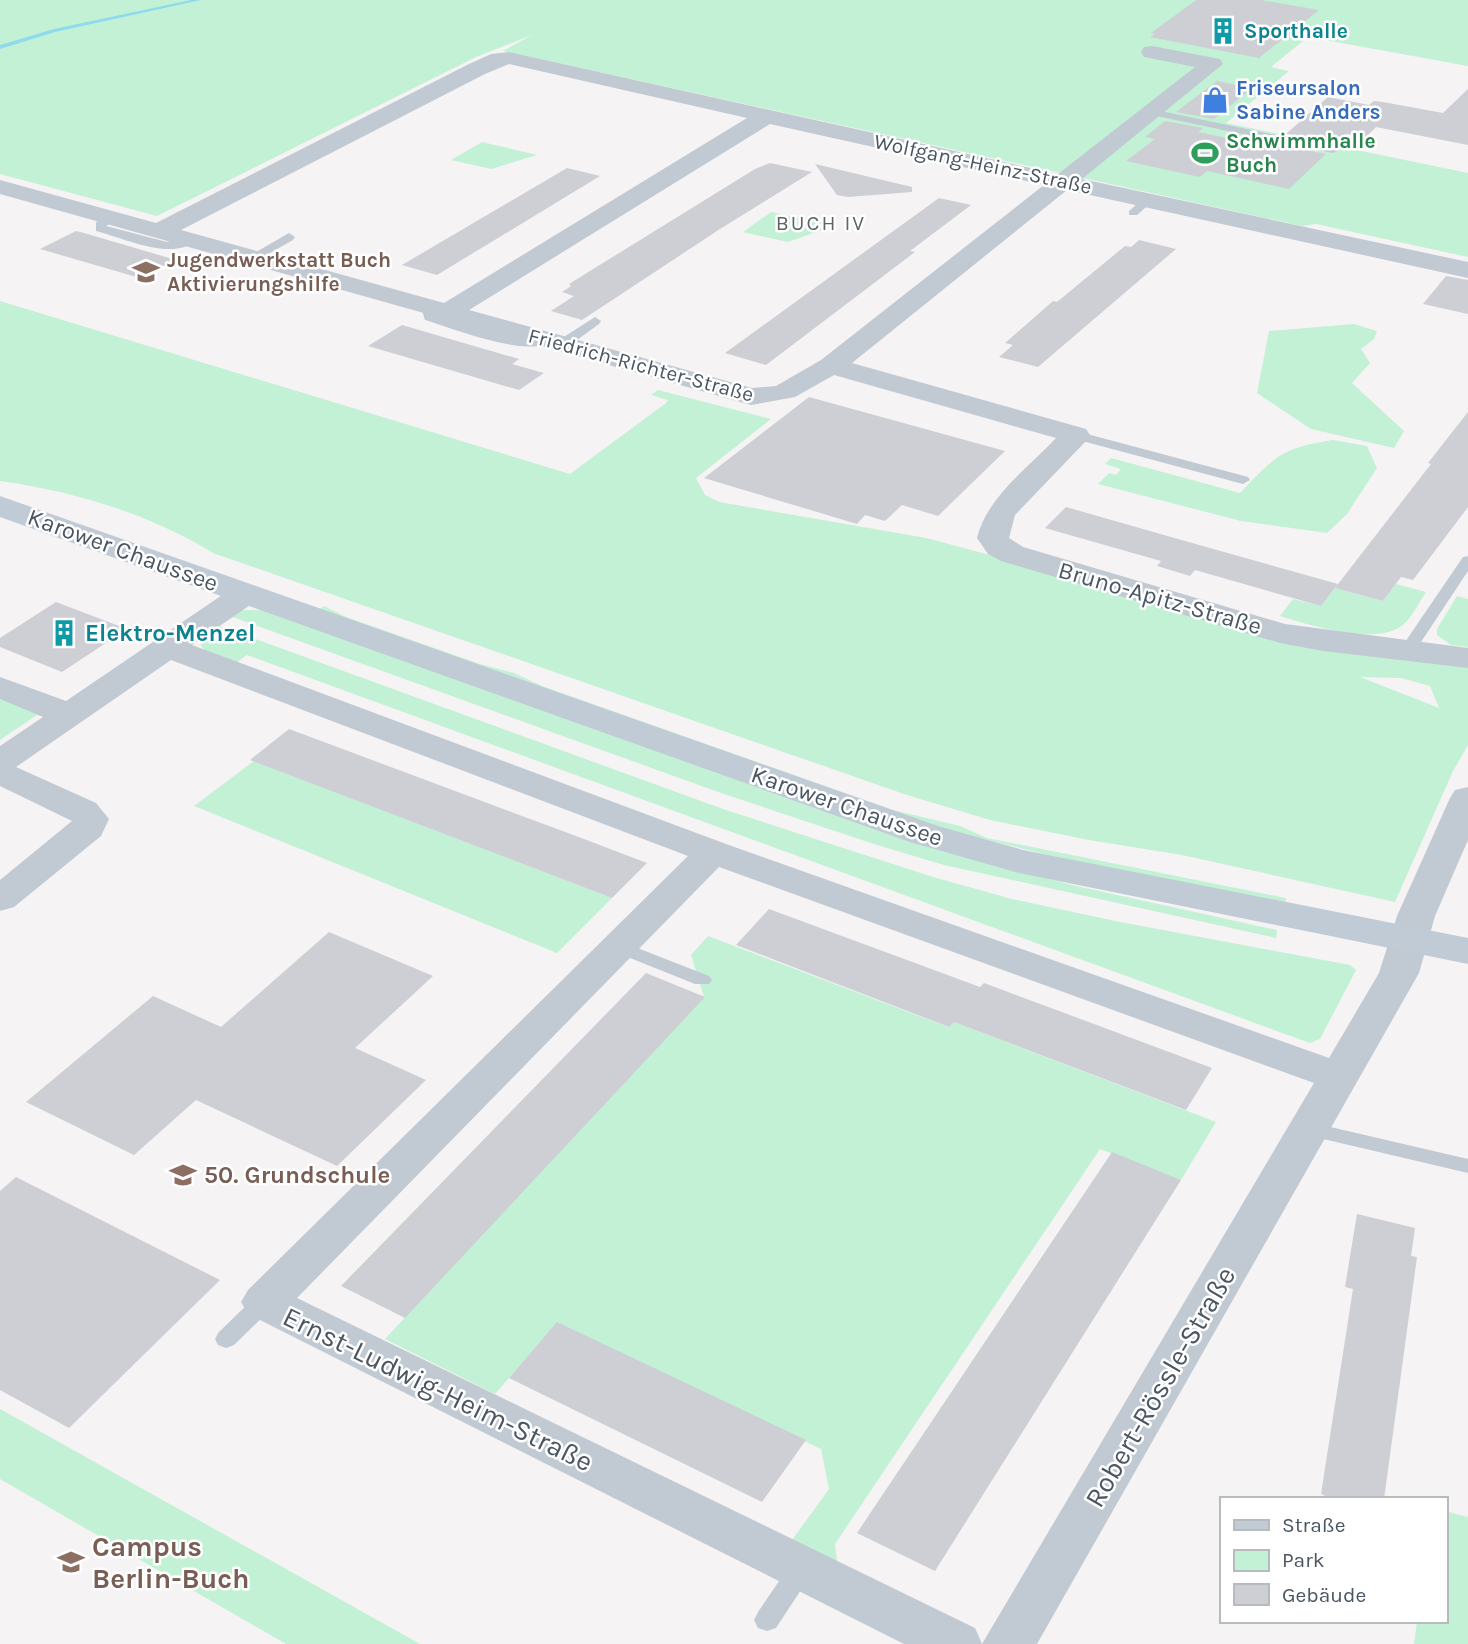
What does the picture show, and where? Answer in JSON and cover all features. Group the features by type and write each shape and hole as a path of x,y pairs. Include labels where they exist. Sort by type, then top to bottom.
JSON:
{"main road":[{"name":"Karower Chaussee","path":"0,506 924,834 1019,861 1468,951"}],"street":[{"path":"831,366 1212,64 1152,52"},
{"name":"Wolfgang-Heinz-Straße","path":"159,231 499,59 525,60 1062,182 1140,207 1468,270"},
{"path":"437,310 767,116"},
{"name":"Friedrich-Richter-Straße","path":"0,187 751,397 776,396 791,391 831,366"},
{"path":"831,366 1076,435"},
{"name":"Bruno-Apitz-Straße","path":"1076,435 996,519 993,538 999,547 1024,559 1280,633 1323,641 1468,657"},
{"name":"Karower Chaussee","path":"0,762 245,594"},
{"path":"167,647 713,852 1339,1077"},
{"path":"0,687 69,715"},
{"path":"0,773 83,811 91,819 88,828 0,899"},
{"path":"1408,940 1468,798"},
{"name":"Ernst-Ludwig-Heim-Straße","path":"713,852 264,1302 956,1644"},
{"name":"Robert-Rössle-Straße","path":"1009,1644 1399,973 1408,940"}],"lane":[{"path":"1151,112 1333,150"},
{"path":"112,218 100,225 100,228 167,246 177,246 191,240"},
{"path":"252,257 289,237"},
{"path":"553,343 596,321"},
{"path":"1076,435 1243,480"},
{"path":"1407,651 1468,561"},
{"path":"617,946 702,980"},
{"path":"1309,1129 1468,1166"},
{"path":"226,1339 264,1302"},
{"path":"767,1620 801,1569"}],"green space":[{"path":"0,0 1468,0 1468,66 1308,37 1271,67 1289,71 1226,123 1468,173 1468,257 1316,224 1302,226 503,51 532,35 476,57 157,216 0,174"},
{"path":"482,142 537,155 491,169 451,160"},
{"path":"771,212 833,226 788,242 743,232"},
{"path":"0,301 570,474 666,403 668,400 651,395 658,390 771,419 696,478 705,495 719,502 926,538 1027,565 1468,667 1468,745 1453,771 1395,902 1182,855 990,820 907,795 213,553 163,527 110,506 55,491 0,481","holes":["1360,677 1401,678 1430,686 1439,708"]},
{"path":"1354,324 1377,331 1374,339 1361,349 1370,363 1352,383 1404,431 1394,448 1311,429 1257,393 1269,331"},
{"path":"1333,440 1367,446 1377,468 1347,514 1327,533 1241,521 1098,484 1109,473 1116,475 1121,469 1105,464 1111,458 1240,493 1280,456 1301,447"},
{"path":"1396,584 1426,592 1407,621 1393,631 1378,634 1344,632 1280,616 1293,599 1321,606 1335,588 1383,601"},
{"path":"1457,596 1468,599 1468,647 1451,645 1437,635 1437,629"},
{"path":"324,606 346,617 480,664 514,673 542,686 893,810 960,826 987,838 1286,898 1286,902 1098,867 946,830 318,610"},
{"path":"242,610 266,610 996,865 1072,885 1277,930 1276,938 944,865 874,844 721,793 227,615"},
{"path":"214,624 723,809 933,877 1012,899 1350,965 1356,970 1320,1039 1310,1043 247,655 236,663 210,653 201,646 205,633"},
{"path":"0,697 40,713 0,740"},
{"path":"254,761 612,898 557,953 194,806"},
{"path":"708,936 948,1027 954,1022 1216,1122 1181,1180 1100,1149 835,1544 837,1562 792,1540 829,1489 821,1449 557,1323 495,1394 385,1339 704,997 691,955"},
{"path":"0,1409 420,1644 286,1644 0,1479"},
{"path":"1447,1512 1468,1517 1468,1644 1414,1644 1417,1623 1447,1623"}],"building":[{"name":"Sporthalle","path":"1196,0 1261,0 1319,10 1259,58 1150,37 1155,34 1151,33"},
{"path":"1217,81 1252,88 1214,119 1176,112"},
{"path":"1468,89 1468,145 1376,127 1365,138 1348,134 1336,146 1286,134 1328,97 1369,105 1374,101 1383,102 1443,113"},
{"name":"Schwimmhalle Buch","path":"1165,121 1203,128 1198,132 1271,147 1275,144 1326,154 1289,189 1207,171 1200,177 1126,161 1155,139 1145,137"},
{"path":"770,163 812,172 582,320 551,311 574,296 562,292 571,286 569,284 755,169"},
{"path":"815,164 912,187 912,192 848,197 837,195"},
{"path":"567,168 600,176 437,275 402,265"},
{"path":"939,198 971,205 910,251 915,252 766,365 725,353"},
{"path":"76,231 176,260 140,278 40,249"},
{"path":"1139,240 1176,249 1038,367 999,357 1013,345 1005,343 1053,301 1057,302 1125,246 1131,247"},
{"path":"1446,276 1468,280 1468,314 1423,304"},
{"path":"402,325 519,359 512,364 544,373 519,390 368,346"},
{"path":"809,397 1005,451 938,516 902,505 885,521 865,515 857,524 704,478"},
{"path":"1468,412 1468,507 1413,580 1401,577 1383,601 1335,588 1431,464 1428,463"},
{"path":"1066,507 1338,584 1321,606 1195,570 1190,576 1157,566 1161,561 1045,528"},
{"name":"Elektro-Menzel","path":"56,602 127,629 62,672 0,647 0,638"},
{"path":"289,729 647,863 612,898 250,760"},
{"path":"769,909 980,987 984,983 1212,1068 1186,1110 954,1022 949,1027 736,945"},
{"path":"329,932 433,976 355,1048 426,1080 337,1166 196,1100 134,1155 26,1102 153,996 221,1027"},
{"path":"646,973 705,997 405,1318 341,1286"},
{"path":"1112,1152 1181,1180 935,1571 857,1533"},
{"path":"16,1177 220,1280 69,1428 0,1390 0,1191"},
{"path":"1357,1214 1415,1228 1411,1256 1417,1257 1384,1497 1324,1497 1321,1494 1353,1289 1345,1287"},
{"path":"557,1322 806,1440 762,1502 509,1378"}],"waterway":[{"path":"0,47 54,31 198,0"}],"place":[{"name":"Sporthalle","path":"1223,31"},
{"name":"Friseursalon Sabine Anders","path":"1215,100"},
{"name":"Schwimmhalle Buch","path":"1205,153"},
{"name":"Jugendwerkstatt Buch Aktivierungshilfe","path":"146,272"},
{"name":"Elektro-Menzel","path":"64,633"},
{"name":"50. Grundschule","path":"183,1175"},
{"name":"Campus Berlin-Buch","path":"71,1562"}],"district":[{"name":"BUCH IV","path":"821,223"}]}
